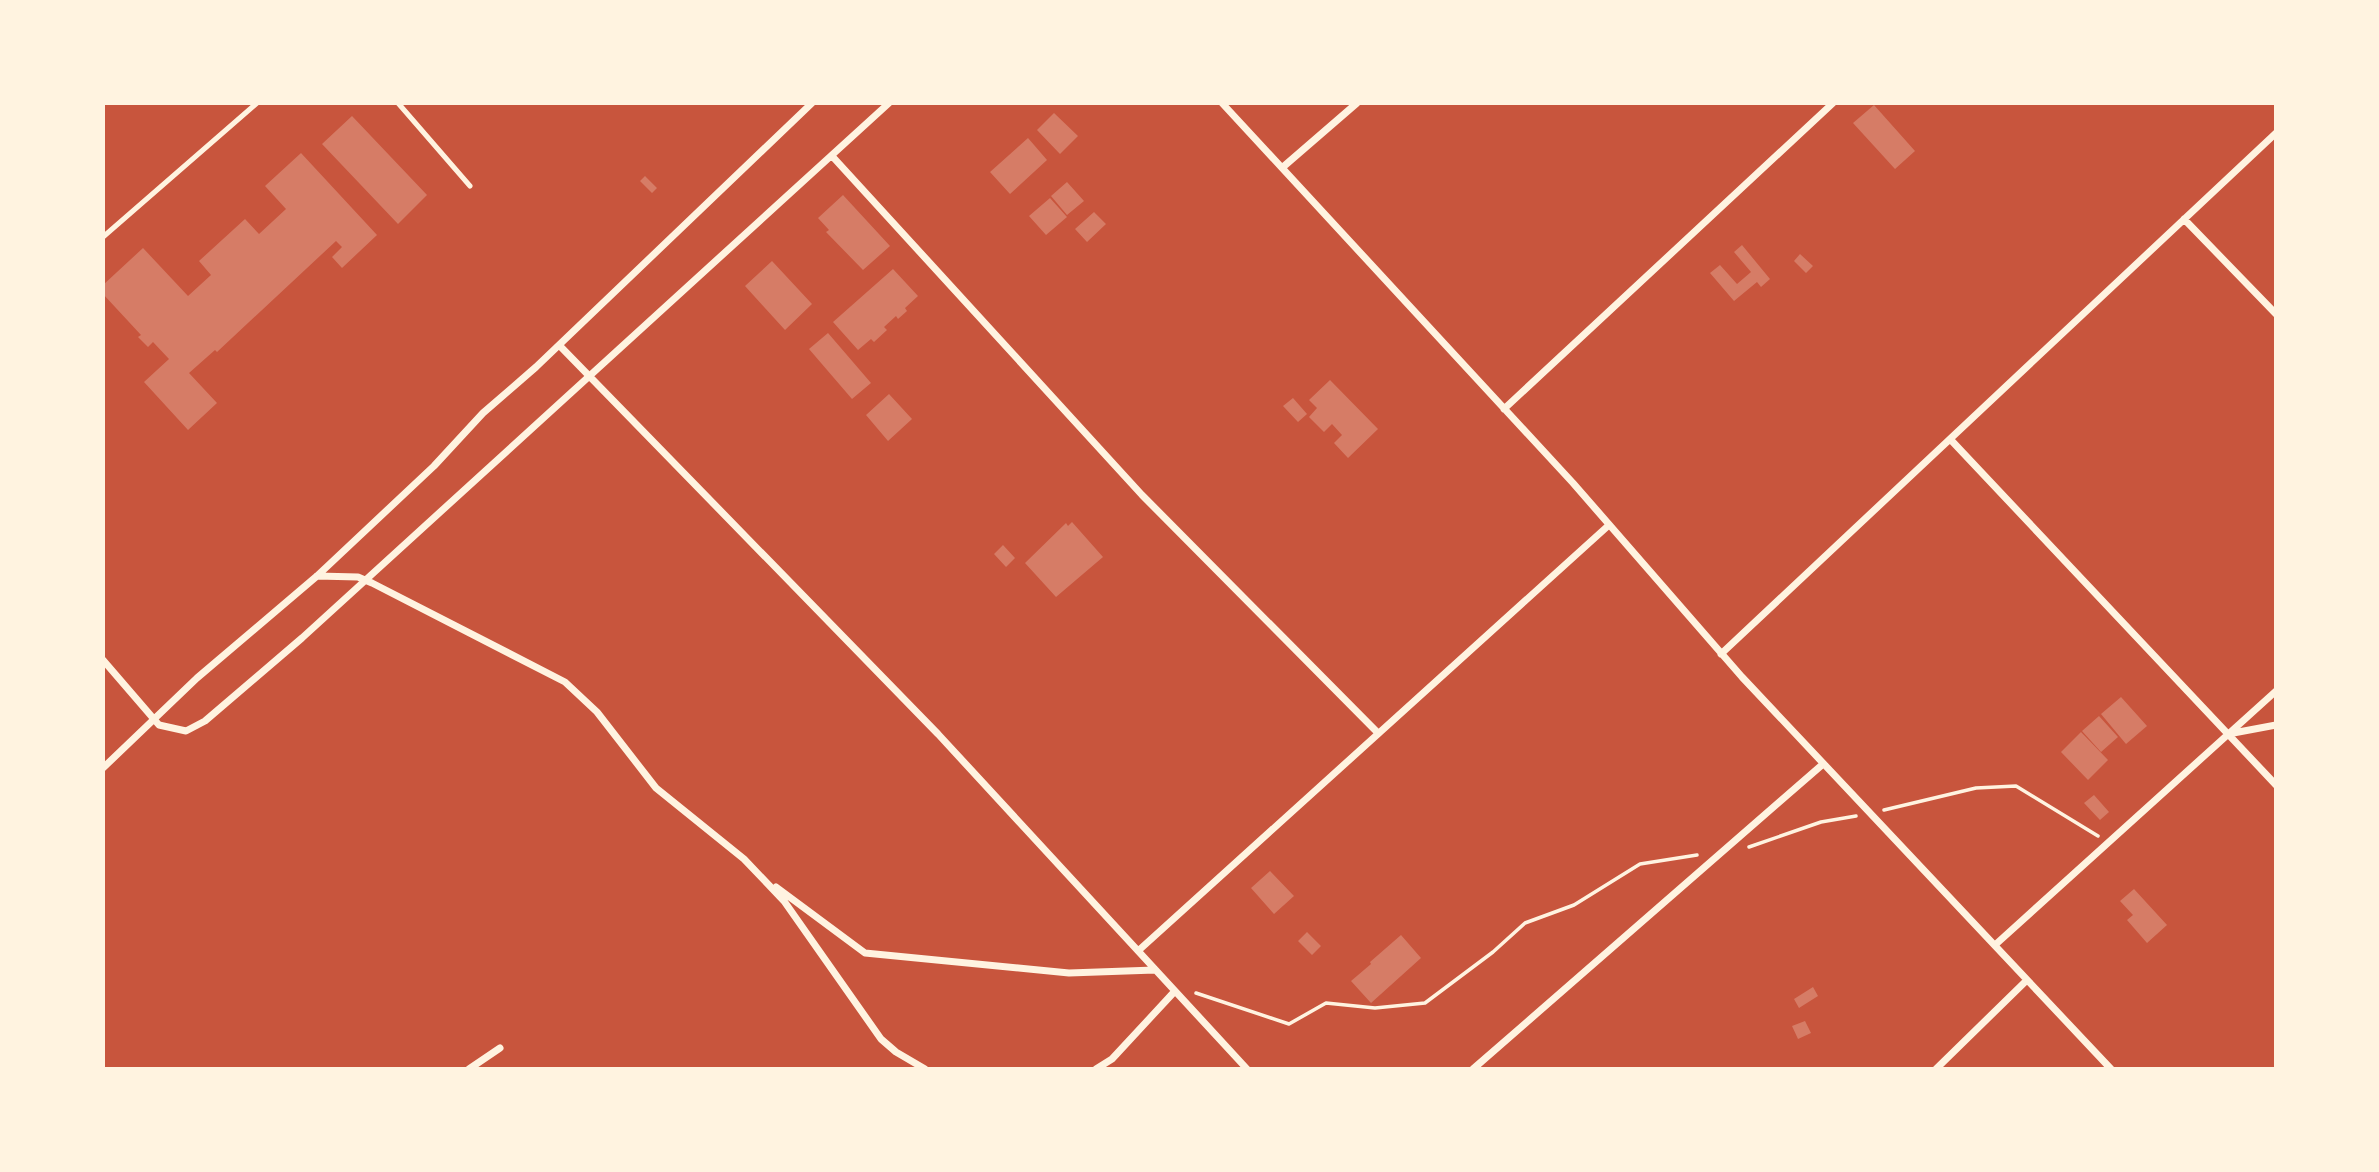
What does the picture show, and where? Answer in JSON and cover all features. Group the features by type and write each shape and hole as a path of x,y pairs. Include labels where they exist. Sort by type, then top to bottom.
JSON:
{"street":[{"path":"103,768 197,678 317,576 434,466 483,413 559,345 813,103"},
{"path":"103,660 159,725 186,731 205,721 240,693 889,103"},
{"path":"1222,103 1504,409 1721,654 2110,1069"},
{"path":"1283,167 1357,103"},
{"path":"1504,409 1833,103"},
{"path":"1721,654 2276,133"},
{"path":"832,156 1142,495 1377,733"},
{"path":"2184,219 2276,314"},
{"path":"559,345 928,724 1247,1069"},
{"path":"1950,439 2276,785"},
{"path":"1138,951 1609,525"},
{"path":"317,576 358,577 565,682 597,712 656,788 744,859 785,901 881,1040 925,1069"},
{"path":"1995,945 2276,691"},
{"path":"2228,734 2276,724"},
{"path":"1473,1069 1823,764"},
{"path":"760,875 865,953 1069,974 1155,970"},
{"path":"1936,1069 2027,980"},
{"path":"1096,1069 1112,1059 1174,991"},
{"path":"469,1069 500,1048"}],"lane":[{"path":"103,237 257,103"},
{"path":"398,103 470,186"}],"path":[{"path":"1191,991 1289,1024 1326,1003 1375,1008 1425,1003 1493,952 1525,923 1574,905 1640,864 1749,847 1821,822 1976,788 2016,786 2108,843"}],"building":[{"path":"1874,105 1915,151 1895,169 1853,123"},
{"path":"1054,113 1078,136 1060,154 1037,130"},
{"path":"352,116 427,195 398,224 322,144"},
{"path":"1028,138 1047,160 1010,194 990,172"},
{"path":"301,153 377,235 342,268 332,257 342,247 336,241 217,352 215,350 189,373 217,403 188,430 144,382 169,359 153,342 148,347 138,337 141,335 103,294 103,285 143,248 188,296 211,275 199,261 245,219 259,234 286,209 265,186"},
{"path":"645,176 657,188 652,193 640,181"},
{"path":"1067,182 1084,201 1067,215 1051,196"},
{"path":"843,195 890,246 863,270 826,232 829,230 818,218"},
{"path":"1050,198 1067,217 1046,235 1029,216"},
{"path":"1094,212 1106,224 1087,242 1075,229"},
{"path":"1742,245 1770,279 1761,287 1757,282 1734,301 1710,273 1720,265 1737,284 1751,272 1734,252"},
{"path":"1800,254 1813,266 1806,273 1794,261"},
{"path":"772,261 812,304 785,330 745,286"},
{"path":"893,269 918,296 905,308 907,311 898,319 896,316 884,327 887,330 874,342 871,339 858,350 833,322"},
{"path":"828,333 871,383 852,399 809,349"},
{"path":"1330,380 1378,429 1348,458 1334,443 1342,435 1332,424 1324,432 1309,417 1317,408 1309,400"},
{"path":"889,394 912,419 888,441 866,415"},
{"path":"1293,398 1307,414 1298,422 1283,406"},
{"path":"1072,522 1103,557 1056,597 1025,563 1066,523 1068,526"},
{"path":"1003,545 1015,558 1006,567 994,554"},
{"path":"2121,697 2147,726 2126,744 2101,714"},
{"path":"2099,716 2118,737 2101,752 2082,731"},
{"path":"2081,732 2108,760 2088,780 2061,752"},
{"path":"2094,795 2109,812 2100,820 2084,803"},
{"path":"1270,871 1294,896 1274,914 1251,888"},
{"path":"2134,889 2167,925 2147,943 2127,920 2133,915 2120,901"},
{"path":"1307,932 1321,946 1312,955 1298,941"},
{"path":"1401,935 1421,958 1371,1003 1351,981"},
{"path":"1813,987 1818,996 1799,1008 1794,999"},
{"path":"1805,1021 1811,1033 1798,1039 1792,1026"}]}
